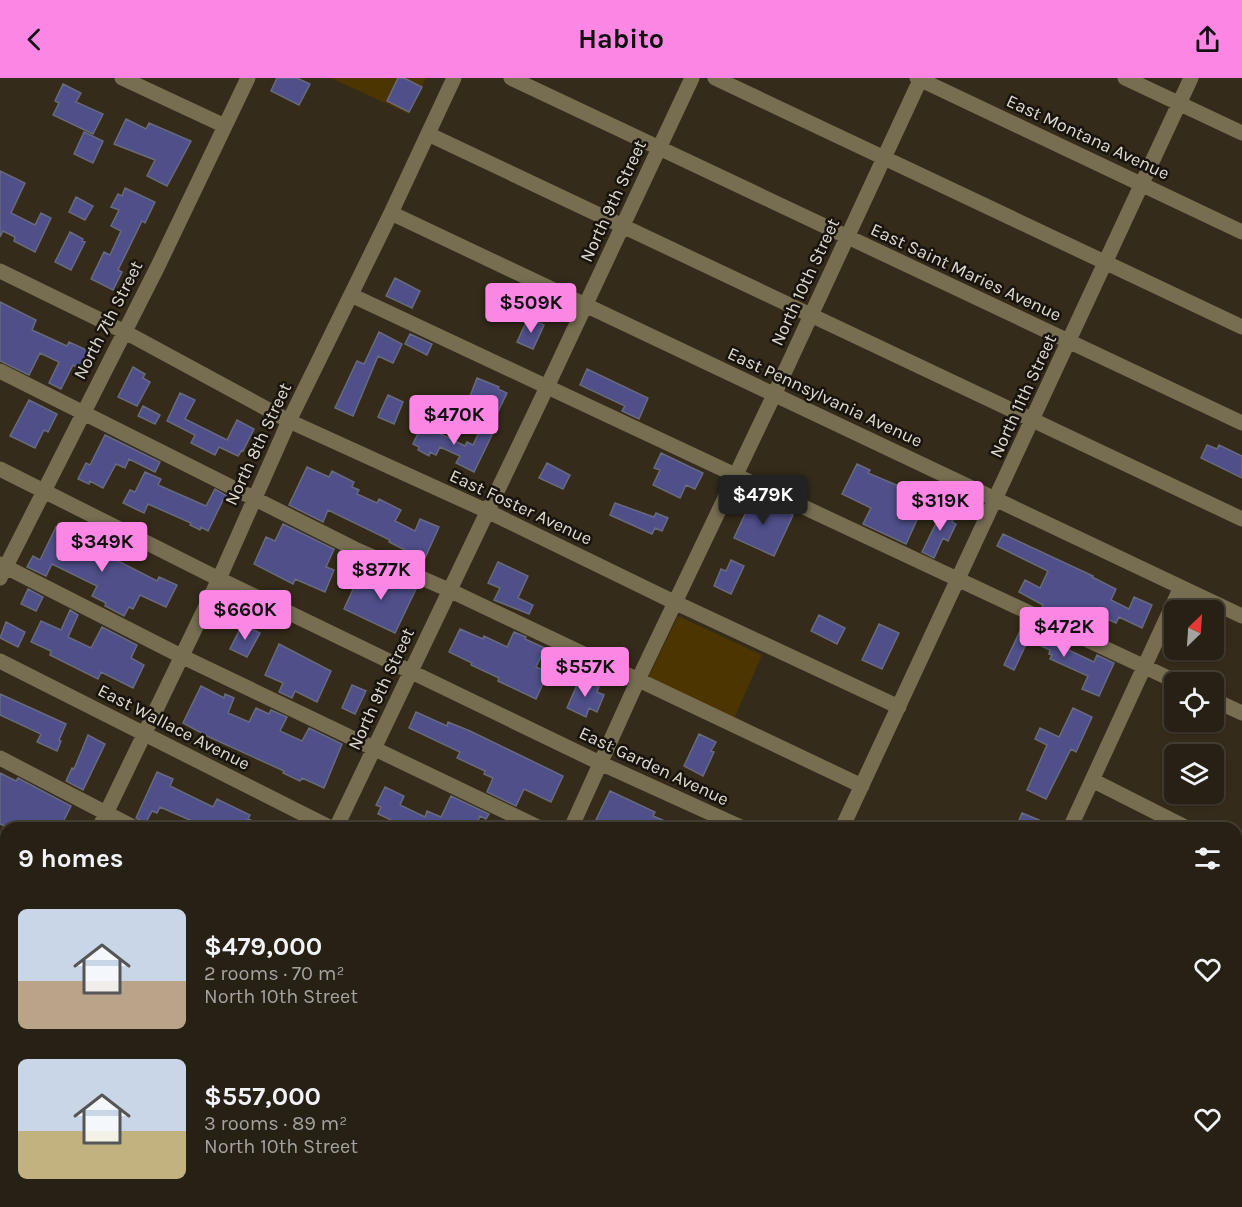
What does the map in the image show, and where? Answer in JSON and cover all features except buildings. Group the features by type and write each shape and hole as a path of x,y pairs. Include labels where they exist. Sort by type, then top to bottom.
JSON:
{"street":[{"path":"122,78 225,126"},
{"name":"North 7th Street","path":"2,570 125,332 248,78"},
{"name":"North 8th Street","path":"103,821 219,579 288,421 391,213 454,78"},
{"name":"East Saint Maries Avenue","path":"510,78 1242,423"},
{"name":"North 9th Street","path":"339,822 548,387 692,78"},
{"path":"715,78 1242,327"},
{"name":"North 10th Street","path":"574,822 674,602 848,237 919,78"},
{"name":"East Montana Avenue","path":"919,78 1242,231"},
{"path":"1125,78 1242,133"},
{"name":"North 11th Street","path":"845,822 1191,78"},
{"path":"428,134 1242,519"},
{"name":"East Pennsylvania Avenue","path":"391,213 1242,616"},
{"name":"East Foster Avenue","path":"0,271 125,332 288,421 487,511 674,602 899,707"},
{"path":"351,295 1164,676"},
{"path":"0,370 354,549 449,590 862,786"},
{"name":"East Garden Avenue","path":"0,469 219,579 600,763 730,822"},
{"path":"2,570 527,822"},
{"path":"1073,822 1181,587"},
{"name":"East Wallace Avenue","path":"0,661 319,822"},
{"path":"1224,705 1242,713"},
{"path":"0,758 97,807 103,821"},
{"path":"1092,780 1175,822"}],"shaded area":[{"path":"331,78 426,78 409,114"},
{"path":"678,616 762,655 733,721 647,680"}]}
